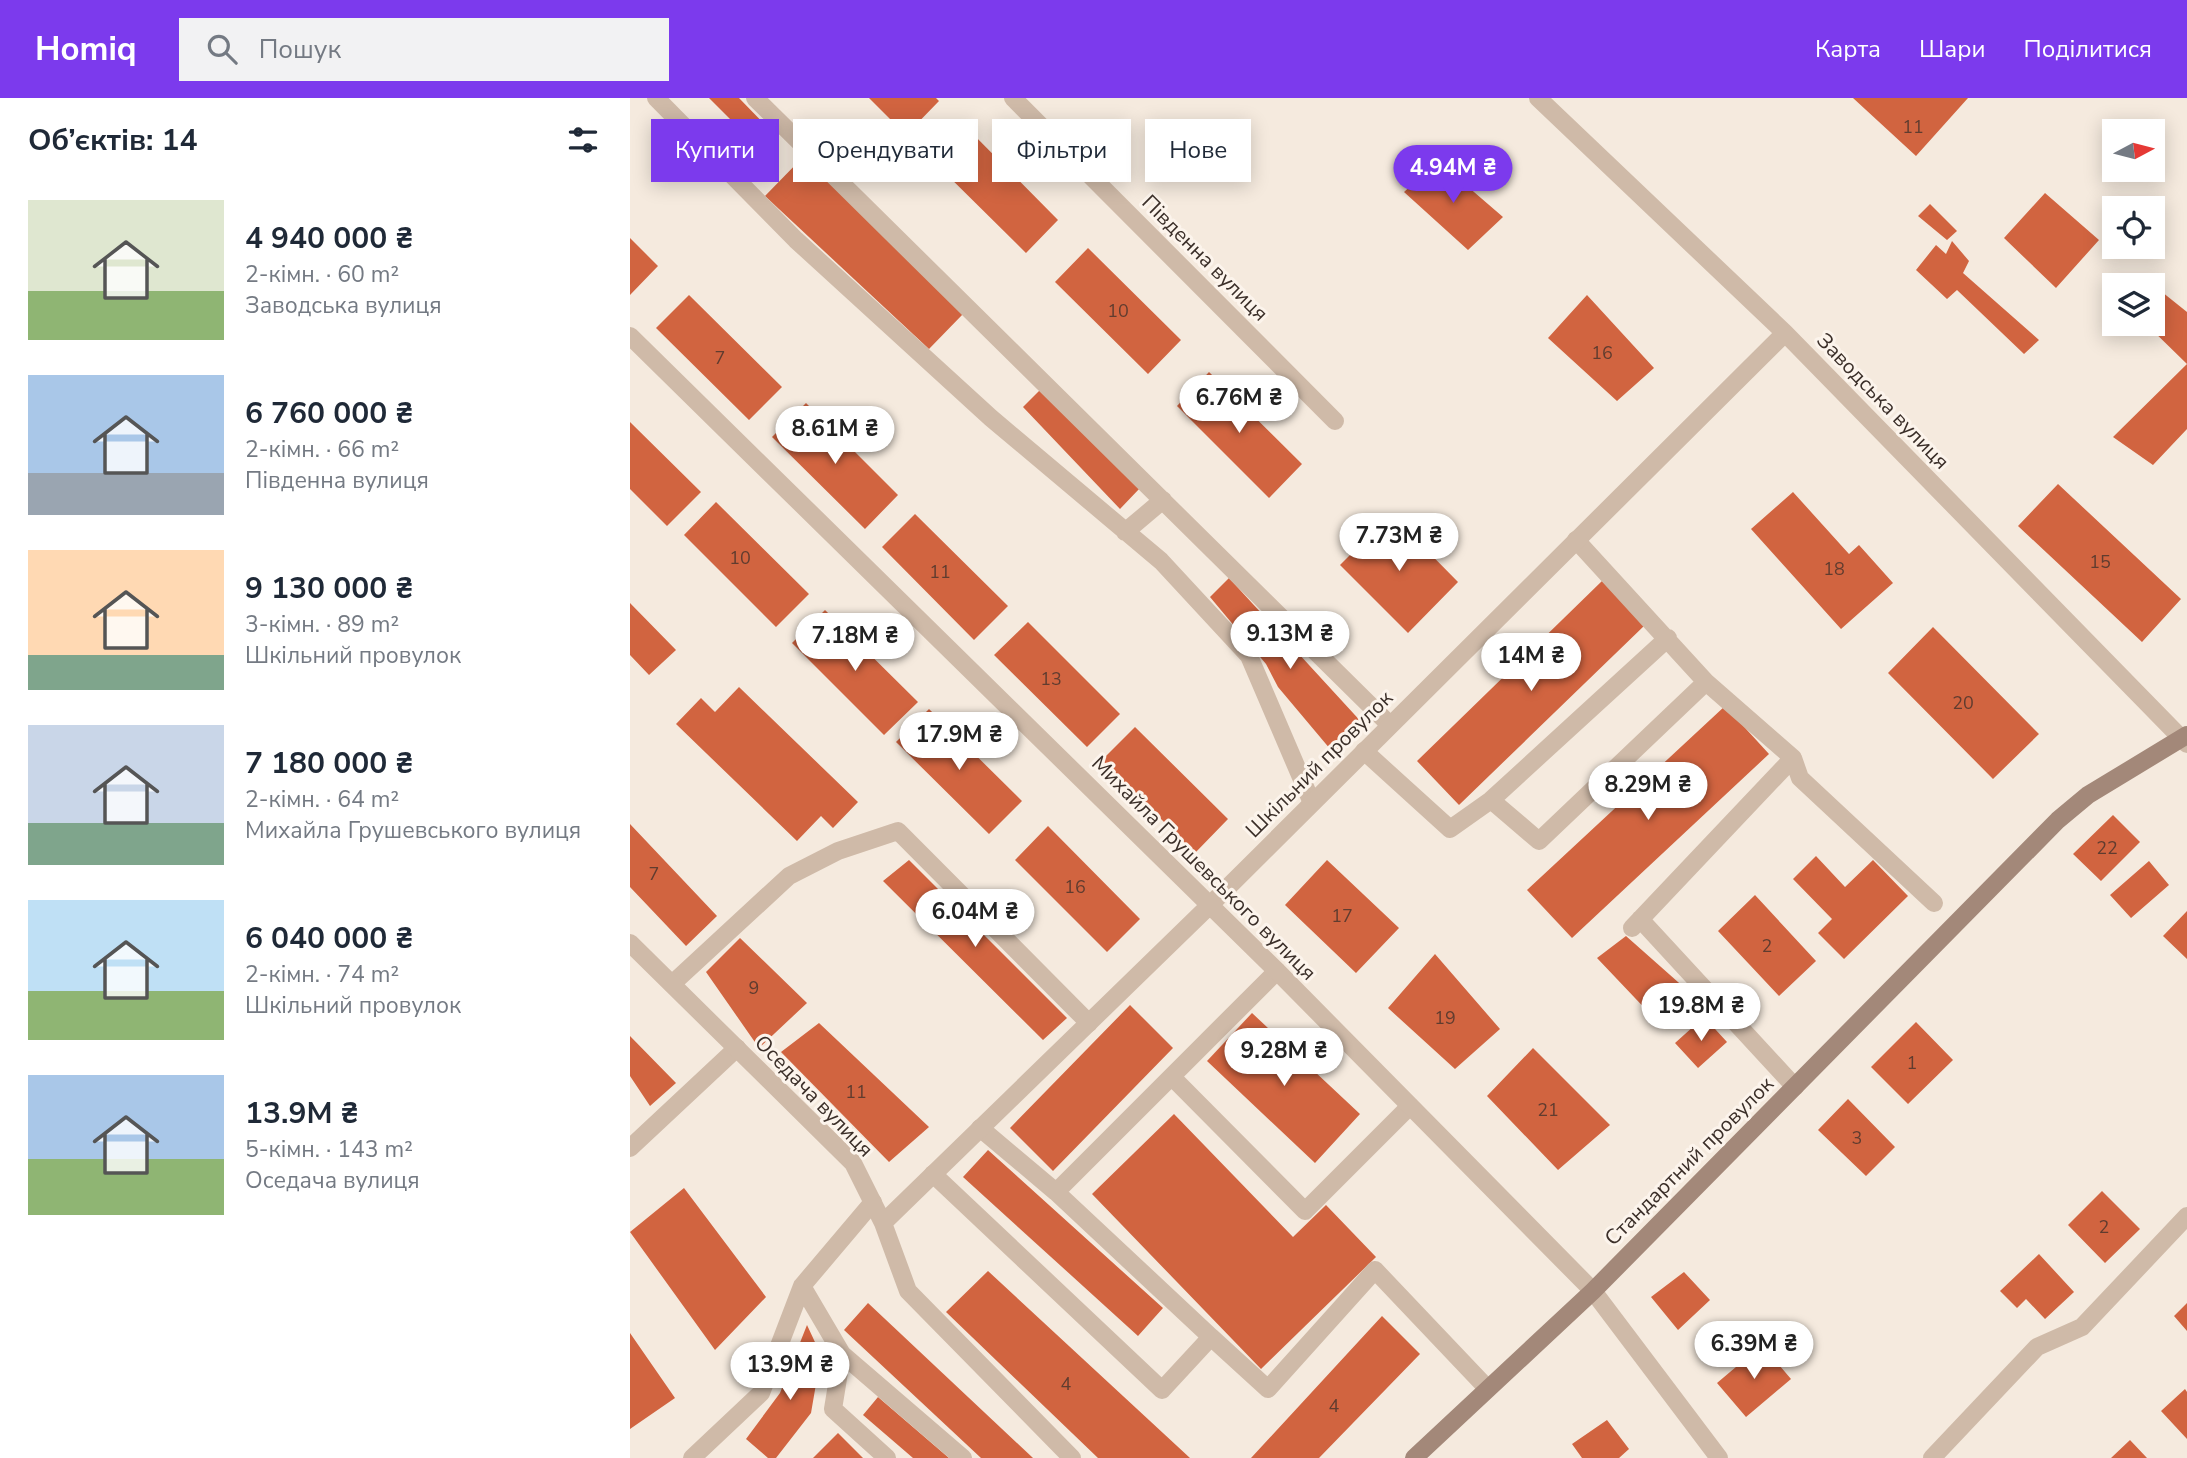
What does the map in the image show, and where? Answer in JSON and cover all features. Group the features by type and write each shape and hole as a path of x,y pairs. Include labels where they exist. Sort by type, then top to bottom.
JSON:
{"street":[{"path":"656,98 796,240 991,418 1161,561 1249,656 1312,803"},
{"path":"755,98 1390,725"},
{"name":"Південна вулиця","path":"1013,98 1335,421"},
{"name":"Заводська вулиця","path":"1538,98 1785,333 2185,739"},
{"name":"Шкільний провулок","path":"883,1223 1210,905 1785,333"},
{"name":"Михайла Грушевського вулиця","path":"630,336 1277,971 1593,1291 1719,1458"},
{"path":"1125,531 1163,500"},
{"path":"1576,540 1706,681 1793,758 1800,778 1934,903"},
{"path":"1364,751 1450,829 1491,800 1668,638"},
{"path":"1491,800 1539,841 1706,681"},
{"name":"Стандартний провулок","path":"1414,1458 1593,1291 2059,820 2088,795 2185,739"},
{"path":"1793,758 1636,924 1795,1087"},
{"path":"672,984 789,876 838,851 898,831 1089,1023"},
{"name":"Оседача вулиця","path":"630,943 853,1163 883,1223 908,1291 1072,1458"},
{"path":"1056,1192 1277,971"},
{"path":"630,1148 737,1048"},
{"path":"1172,1077 1305,1211 1410,1106"},
{"path":"980,1128 1056,1192 1268,1389 1375,1270 1487,1388"},
{"path":"933,1174 1161,1390 1211,1337"},
{"path":"692,1458 761,1393 802,1286 873,1202"},
{"path":"1932,1458 2037,1347 2082,1327 2187,1216"},
{"path":"802,1286 842,1354 963,1458"},
{"path":"842,1354 833,1409 887,1458"}],"building":[{"path":"709,98 739,98 759,119 730,119"},
{"path":"869,98 936,98 939,101 922,119 890,119"},
{"path":"1853,98 1968,98 1916,156"},
{"path":"978,139 992,153 992,182 1020,182 1058,220 1026,253 954,182 978,182"},
{"path":"1438,161 1503,217 1468,250 1404,192"},
{"path":"793,167 793,182 828,182 963,314 929,349 765,196"},
{"path":"2045,193 2099,240 2056,288 2004,238"},
{"path":"1930,204 1957,231 1947,240 1918,216"},
{"path":"630,238 658,266 630,295"},
{"path":"1952,241 1969,261 1963,273 2039,340 2024,354 1957,290 1947,299 1916,270 1936,245 1946,254"},
{"path":"1088,248 1181,340 1148,374 1055,282"},
{"path":"2165,294 2187,312 2187,364 2158,336 2165,336"},
{"path":"689,295 782,387 749,420 656,328"},
{"path":"1587,295 1654,368 1617,401 1548,338"},
{"path":"2187,364 2187,429 2153,465 2113,437"},
{"path":"1209,372 1302,464 1269,498 1177,406"},
{"path":"1040,390 1140,488 1120,509 1023,407"},
{"path":"806,403 898,495 865,529 772,437"},
{"path":"630,422 701,492 667,526 630,489"},
{"path":"2058,484 2181,599 2142,642 2018,526"},
{"path":"1793,492 1849,554 1859,545 1893,583 1841,629 1751,529"},
{"path":"716,502 809,594 776,627 684,535"},
{"path":"915,514 1008,606 974,640 882,547"},
{"path":"1391,514 1458,582 1408,633 1340,565"},
{"path":"1229,578 1365,726 1336,756 1278,687 1266,664 1210,597"},
{"path":"1602,581 1645,625 1459,805 1417,761"},
{"path":"630,603 676,650 649,675 630,655"},
{"path":"825,610 918,702 884,735 792,643"},
{"path":"1028,622 1120,714 1087,747 994,655"},
{"path":"1933,627 2039,734 1993,779 1888,673"},
{"path":"739,687 858,802 833,828 821,816 797,841 676,724 701,698 715,712"},
{"path":"1725,706 1769,754 1572,938 1527,890"},
{"path":"929,709 1022,801 989,834 896,742"},
{"path":"1135,727 1228,819 1195,853 1102,760"},
{"path":"2113,815 2140,842 2101,881 2073,854"},
{"path":"630,824 717,916 686,946 630,887"},
{"path":"1048,826 1140,919 1107,952 1015,860"},
{"path":"1816,856 1845,887 1873,860 1908,896 1844,959 1818,933 1832,919 1793,879"},
{"path":"909,860 1067,1018 1043,1040 883,881"},
{"path":"1327,860 1399,928 1356,973 1285,905"},
{"path":"2149,861 2169,885 2131,918 2110,895"},
{"path":"1755,895 1816,961 1779,996 1718,931"},
{"path":"2187,911 2187,959 2163,936"},
{"path":"1626,936 1687,990 1653,1017 1597,958"},
{"path":"740,938 807,1003 759,1048 706,972"},
{"path":"1435,954 1500,1029 1455,1069 1388,1008"},
{"path":"1130,1005 1173,1048 1053,1171 1010,1128"},
{"path":"1252,1013 1360,1114 1315,1163 1207,1061"},
{"path":"1704,1017 1727,1042 1698,1068 1675,1043"},
{"path":"1916,1022 1953,1060 1908,1104 1871,1067"},
{"path":"819,1023 929,1127 889,1162 781,1052"},
{"path":"630,1036 676,1083 650,1106 630,1076"},
{"path":"1533,1048 1610,1125 1558,1170 1487,1096"},
{"path":"1848,1099 1895,1147 1866,1176 1818,1130"},
{"path":"1174,1114 1293,1237 1326,1205 1376,1257 1261,1369 1092,1194"},
{"path":"988,1150 1163,1308 1138,1336 963,1177"},
{"path":"684,1188 766,1297 715,1350 630,1232"},
{"path":"2102,1191 2140,1229 2105,1263 2068,1225"},
{"path":"2039,1254 2074,1292 2045,1319 2026,1299 2017,1308 2000,1291"},
{"path":"988,1271 1190,1458 1098,1458 946,1312"},
{"path":"1684,1272 1710,1300 1678,1330 1651,1297"},
{"path":"868,1303 1033,1458 981,1458 844,1330"},
{"path":"2187,1303 2187,1331 2174,1316"},
{"path":"1382,1316 1420,1354 1319,1458 1251,1458"},
{"path":"807,1325 821,1355 811,1413 776,1458 768,1458 746,1439 780,1393"},
{"path":"630,1333 675,1398 630,1429"},
{"path":"1762,1345 1791,1379 1746,1417 1717,1383"},
{"path":"2185,1389 2187,1392 2187,1439 2161,1411"},
{"path":"878,1397 949,1458 913,1458 863,1415"},
{"path":"1607,1420 1629,1449 1619,1458 1582,1458 1572,1444"},
{"path":"838,1433 863,1458 813,1458"},
{"path":"2130,1440 2147,1458 2111,1458"}]}
